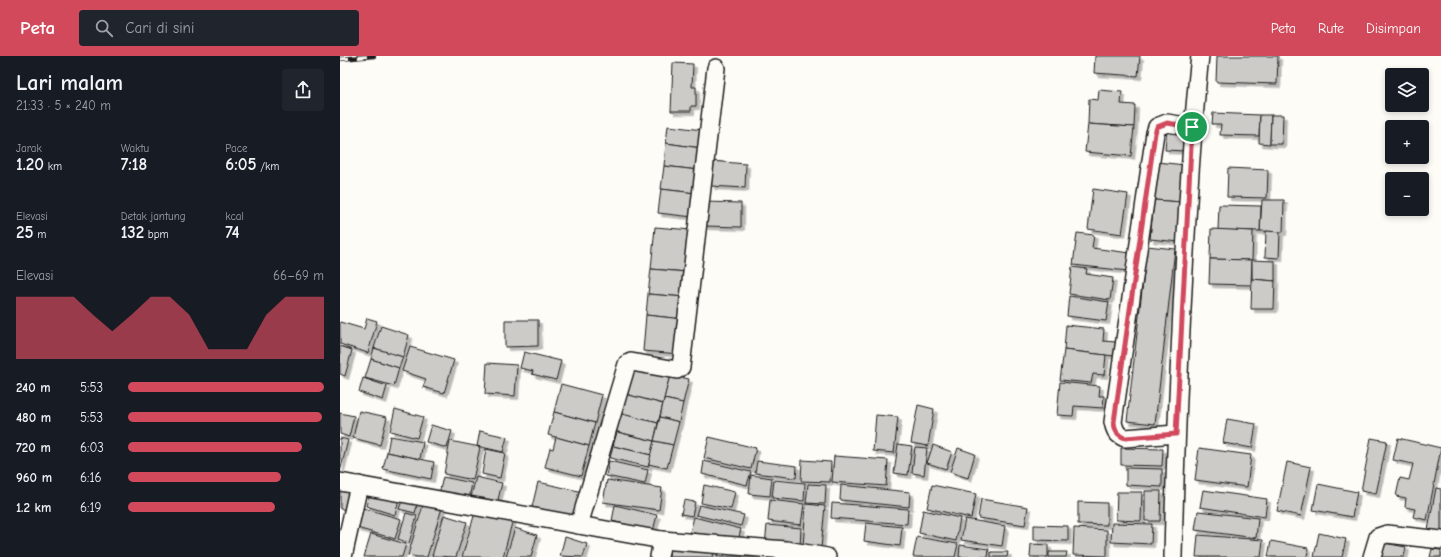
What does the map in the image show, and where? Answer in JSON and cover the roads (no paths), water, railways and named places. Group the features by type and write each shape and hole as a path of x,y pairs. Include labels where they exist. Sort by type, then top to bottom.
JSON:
{"street":[{"path":"1173,557 1176,434 1192,127 1200,56"},
{"path":"579,525 627,364 631,362 677,370 681,367 716,68"},
{"path":"1176,434 1125,438 1118,435 1115,430 1114,422 1155,133 1157,127 1167,123 1192,127"},
{"path":"340,482 662,540 786,550 827,557"},
{"path":"343,557 359,485"},
{"path":"1372,557 1378,537 1388,534 1441,540"},
{"path":"659,557 662,540"}],"railway":[{"path":"340,59 374,56"}]}
